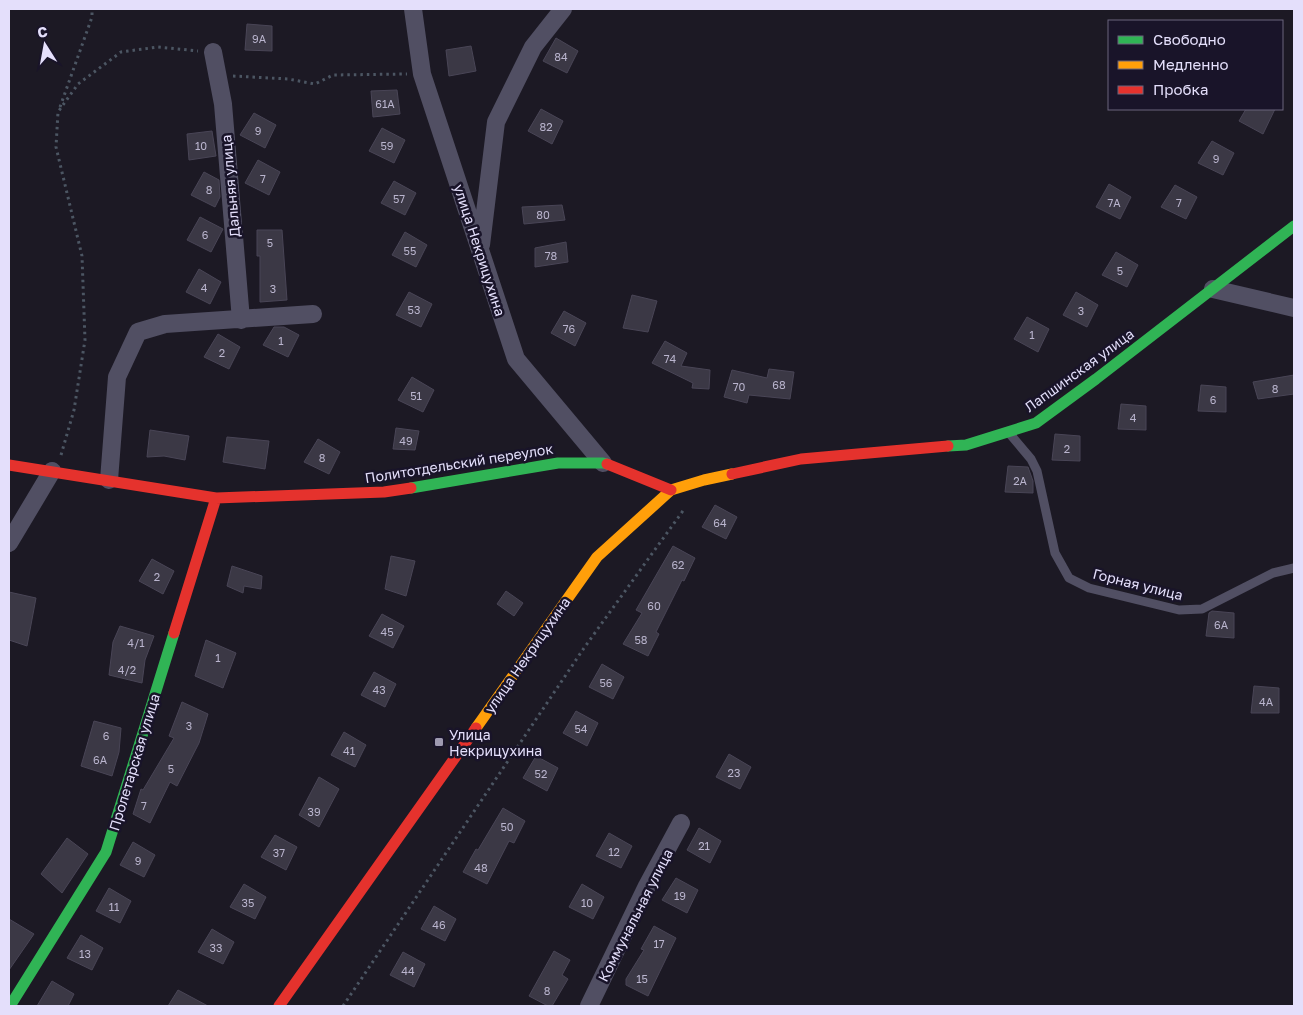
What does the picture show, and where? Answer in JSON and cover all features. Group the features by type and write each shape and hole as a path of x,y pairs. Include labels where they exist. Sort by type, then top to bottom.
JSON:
{"street":[{"name":"улица Некрицухина","path":"413,9 422,74 516,358 603,463"},
{"path":"480,251 496,122 533,47 562,9"},
{"name":"Дальняя улица","path":"213,52 224,104 241,320"},
{"name":"Лапшинская улица","path":"671,490 704,480 801,459 966,445 1036,423 1294,226"},
{"path":"1213,289 1294,308"},
{"path":"109,480 117,377 138,332 165,324 313,314"},
{"name":"Политотдельский переулок","path":"9,465 216,498 384,492 558,463 603,463 671,490"},
{"path":"9,543 52,471"},
{"name":"улица Некрицухина","path":"280,1006 597,556 671,490"},
{"name":"Пролетарская улица","path":"10,1006 106,852 216,498"},
{"name":"Коммунальная улица","path":"589,1006 647,886 681,823"}],"lane":[{"name":"Горная улица","path":"1008,432 1032,459 1037,471 1055,553 1069,578 1089,588 1179,610 1202,608 1273,573 1294,568"}],"path":[{"path":"52,471 64,451 74,410 85,340 82,256 56,147 58,112 92,18 92,9"},
{"path":"58,112 78,84 121,52 158,47 213,52"},
{"path":"218,75 288,79 316,84 333,75 422,74"},
{"path":"343,1006 584,648 687,504"}],"building":[{"path":"247,24 272,26 272,51 245,50"},
{"path":"556,38 578,51 567,73 543,61"},
{"path":"471,46 476,71 449,76 446,50"},
{"path":"397,90 400,114 373,117 371,91"},
{"path":"541,109 563,121 552,144 528,131"},
{"path":"1245,110 1275,110 1263,134 1239,121"},
{"path":"254,113 276,125 265,148 240,135"},
{"path":"382,128 405,140 394,163 369,151"},
{"path":"212,131 216,156 189,160 187,134"},
{"path":"1212,141 1234,153 1223,175 1198,163"},
{"path":"258,160 280,172 269,195 245,183"},
{"path":"204,172 219,180 220,197 215,207 191,195"},
{"path":"394,181 416,193 405,215 381,203"},
{"path":"1109,184 1131,197 1120,219 1096,207"},
{"path":"1175,185 1197,197 1186,219 1161,207"},
{"path":"562,205 565,220 524,224 522,207"},
{"path":"200,217 223,229 211,252 187,240"},
{"path":"257,230 282,230 287,300 260,302 260,256 257,256"},
{"path":"405,232 427,245 416,267 392,255"},
{"path":"566,242 568,262 535,267 535,248"},
{"path":"1116,252 1138,265 1127,287 1102,275"},
{"path":"199,269 221,282 210,304 186,292"},
{"path":"409,292 432,304 421,327 396,315"},
{"path":"1076,292 1098,305 1087,327 1063,315"},
{"path":"632,295 657,301 648,332 623,328"},
{"path":"564,311 586,323 575,346 551,333"},
{"path":"1027,317 1049,329 1038,352 1014,339"},
{"path":"274,327 284,327 299,335 288,357 263,345"},
{"path":"218,334 240,347 229,369 204,357"},
{"path":"665,341 687,353 681,366 710,370 709,389 692,388 693,383 652,363"},
{"path":"769,369 794,372 790,399 749,395 747,403 724,397 732,370 767,378"},
{"path":"1294,375 1294,394 1258,399 1253,382"},
{"path":"412,377 434,390 423,412 398,400"},
{"path":"1201,385 1226,387 1226,412 1198,411"},
{"path":"1121,404 1146,406 1146,430 1118,429"},
{"path":"396,428 419,431 415,450 393,449"},
{"path":"150,430 189,436 185,460 164,456 147,457"},
{"path":"1055,434 1080,436 1080,461 1052,460"},
{"path":"227,437 269,441 265,469 223,462"},
{"path":"318,439 340,452 329,474 304,462"},
{"path":"1008,466 1028,467 1033,481 1033,493 1005,492"},
{"path":"715,505 737,517 726,539 702,527"},
{"path":"673,546 695,558 656,632 659,634 648,656 623,644 642,613 636,610"},
{"path":"391,556 415,561 406,596 385,589"},
{"path":"152,559 174,571 163,594 139,581"},
{"path":"232,566 262,576 261,589 244,586 243,593 227,586"},
{"path":"506,591 523,603 514,616 497,604"},
{"path":"9,592 36,598 27,646 9,640"},
{"path":"1212,611 1234,613 1234,638 1206,636 1209,613"},
{"path":"382,614 404,626 393,648 369,636"},
{"path":"120,626 154,636 145,660 142,683 109,675 113,642"},
{"path":"206,640 236,653 223,688 195,676"},
{"path":"602,664 624,677 613,699 589,687"},
{"path":"374,672 396,684 385,707 361,695"},
{"path":"1254,686 1279,688 1279,713 1251,713"},
{"path":"182,702 208,714 199,743 177,786 170,782 150,823 133,814 141,789 143,790 174,738 169,736"},
{"path":"576,711 598,723 587,746 563,733"},
{"path":"94,721 121,728 119,752 112,776 81,766"},
{"path":"344,732 366,745 355,767 331,755"},
{"path":"729,754 751,767 740,789 716,777"},
{"path":"536,756 558,768 547,791 523,778"},
{"path":"319,777 339,789 319,827 299,815"},
{"path":"503,808 525,821 514,843 509,841 487,884 463,872"},
{"path":"699,828 721,841 710,863 687,850"},
{"path":"609,833 632,846 621,868 596,856"},
{"path":"275,835 297,847 286,870 261,857"},
{"path":"67,838 88,854 62,893 41,874"},
{"path":"133,842 155,855 144,877 120,865"},
{"path":"676,878 698,890 687,913 662,900"},
{"path":"244,884 266,897 255,919 230,907"},
{"path":"582,884 604,897 593,919 569,907"},
{"path":"109,888 131,901 120,923 96,911"},
{"path":"434,906 456,919 445,941 421,929"},
{"path":"9,919 34,934 9,970"},
{"path":"654,926 676,938 648,996 626,985 626,979 644,950 641,949"},
{"path":"212,929 234,942 223,964 198,952"},
{"path":"81,935 103,948 92,970 67,958"},
{"path":"554,951 570,960 562,975 568,979 552,1006 548,1006 529,996"},
{"path":"403,952 425,964 414,987 390,975"},
{"path":"52,981 74,994 68,1006 37,1006"},
{"path":"178,990 208,1006 168,1006"}],"traffic: fast":[{"path":"948,446 966,445 1036,423 1294,226"},
{"path":"411,488 558,463 607,464"},
{"path":"10,1006 106,852 174,633"}],"traffic: slow":[{"path":"476,728 597,557 671,490 732,474"}],"traffic: jam":[{"path":"732,474 801,459 948,446"},
{"path":"607,464 671,490"},
{"path":"9,465 216,498 384,492 411,488"},
{"path":"174,633 216,498"},
{"path":"279,1006 476,728"}],"place":[{"name":"Улица Некрицухина","path":"439,742"}]}
